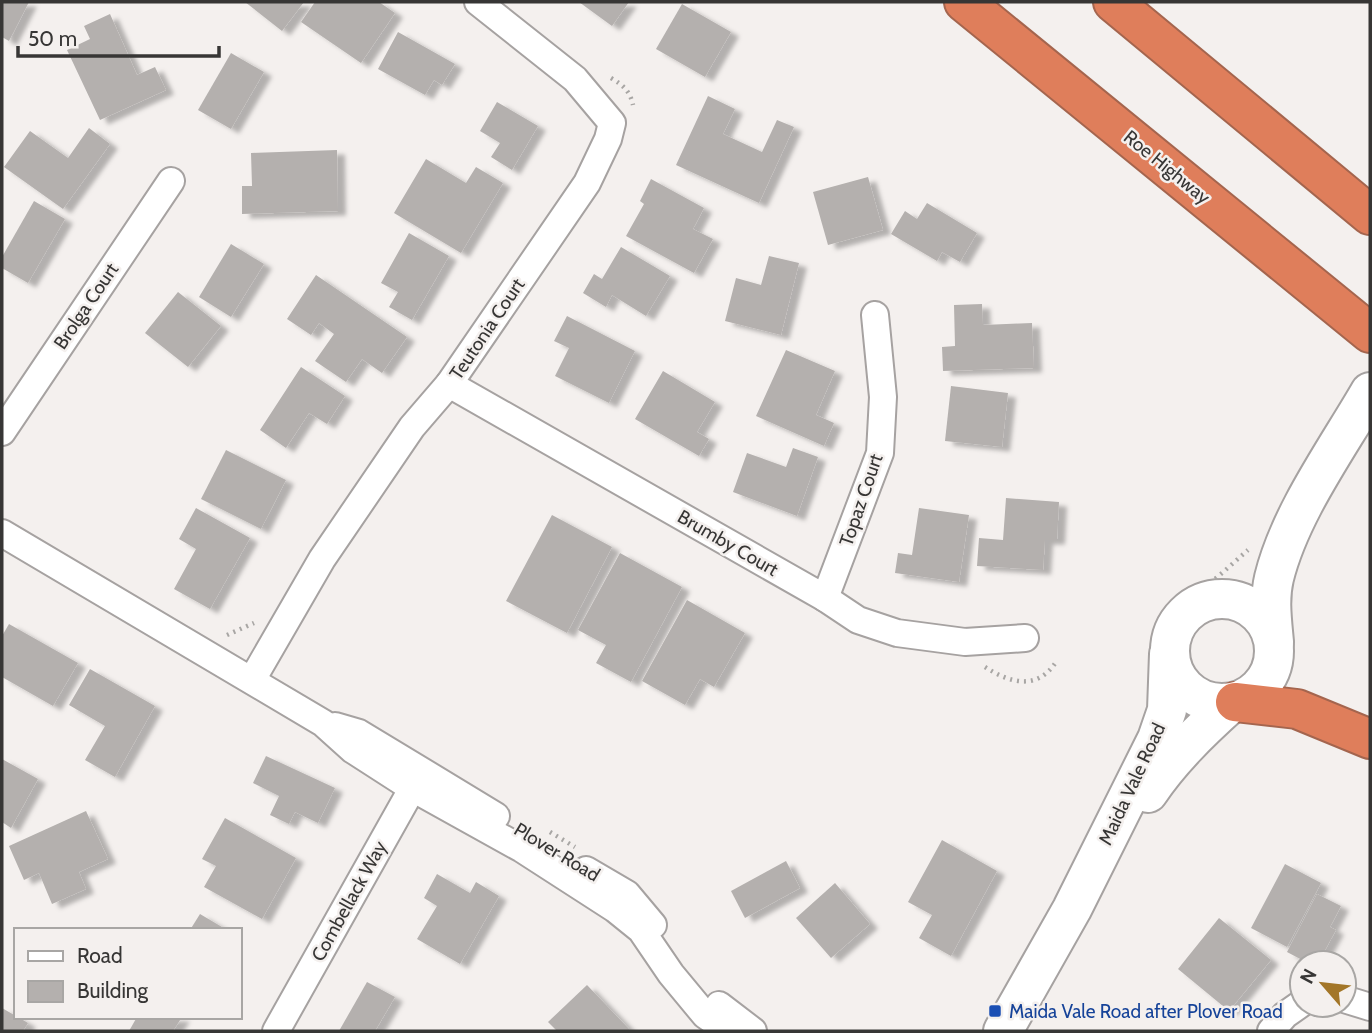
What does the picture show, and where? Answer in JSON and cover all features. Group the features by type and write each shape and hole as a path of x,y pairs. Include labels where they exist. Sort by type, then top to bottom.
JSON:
{"highway":[{"name":"Roe Highway","path":"964,2 1370,333"},
{"path":"1113,2 1370,215"},
{"path":"1233,703 1297,709 1370,739"}],"main road":[{"path":"1301,510 1274,578 1270,610 1274,660 1269,676 1259,689 1245,699 1233,703 1213,704 1198,698 1183,687 1173,671 1170,654 1172,635 1180,619 1194,607 1230,587 1254,567 1301,510 1370,392"},
{"path":"1194,607 1211,600 1229,599 1247,604 1260,614 1270,627 1274,643"},
{"name":"Maida Vale Road","path":"1003,1031 1072,909 1157,739 1167,710 1170,654"},
{"name":"Maida Vale Road","path":"1072,909 1160,775 1198,733 1233,703"}],"street":[{"name":"Teutonia Court","path":"252,680 322,559 412,427 449,384 586,183 608,139 612,123 575,79 478,2"},
{"name":"Brolga Court","path":"2,432 171,181"},
{"name":"Topaz Court","path":"825,598 880,453 883,397 875,316"},
{"name":"Brumby Court","path":"449,384 825,598 858,620 897,633 965,642 1025,638"},
{"name":"Plover Road","path":"2,533 323,723 353,750 417,779 627,894 708,997 753,1031"},
{"name":"Plover Road","path":"417,779 615,909 641,930 671,974 705,1016 728,1031"},
{"name":"Combellack Way","path":"276,1031 417,779"},
{"path":"1271,1031 1288,1013"}],"path":[{"path":"982,666 1015,681 1035,681 1048,675 1056,663"}],"building":[{"path":"2,2 29,2 9,41 2,37"},
{"path":"245,2 304,2 282,31"},
{"path":"315,2 379,2 395,13 361,63 301,22"},
{"path":"579,2 629,2 612,26"},
{"path":"682,4 731,32 705,77 656,49"},
{"path":"110,14 137,75 155,67 166,90 100,120 67,50 90,39 84,26"},
{"path":"398,32 455,64 442,85 434,80 425,95 378,69"},
{"path":"231,53 264,72 231,129 198,110"},
{"path":"708,96 735,109 723,134 762,152 777,120 794,127 759,203 676,165"},
{"path":"497,102 538,126 512,170 491,157 500,143 480,131"},
{"path":"89,128 110,144 63,209 4,167 30,131 68,158"},
{"path":"337,150 338,211 242,214 242,186 252,186 251,153"},
{"path":"426,159 466,183 476,167 503,183 461,253 394,213"},
{"path":"868,177 883,230 828,245 813,192"},
{"path":"651,179 704,208 693,229 713,239 694,273 626,236 644,204 640,201"},
{"path":"34,201 65,219 28,283 2,268 2,257"},
{"path":"927,203 977,233 960,262 942,252 937,261 891,234 905,211 917,219"},
{"path":"409,233 449,256 412,320 389,307 398,292 381,283"},
{"path":"231,244 264,264 231,317 199,297"},
{"path":"621,247 670,276 646,316 612,295 606,307 583,293 594,274 602,279"},
{"path":"769,256 799,263 781,335 725,321 736,278 761,285"},
{"path":"316,275 407,337 382,373 362,359 346,382 315,361 334,334 319,323 311,335 287,319"},
{"path":"178,292 221,326 188,367 145,333"},
{"path":"982,304 983,325 1032,323 1034,368 943,371 942,347 955,346 954,305"},
{"path":"567,316 635,351 609,403 555,376 569,348 554,341"},
{"path":"786,350 835,371 816,415 834,423 824,446 756,416"},
{"path":"301,367 345,396 327,424 309,413 286,448 260,430"},
{"path":"663,371 715,402 697,432 709,439 699,456 635,419"},
{"path":"951,386 1008,393 1002,447 945,441"},
{"path":"793,448 818,457 797,516 733,492 747,453 786,467"},
{"path":"226,450 286,480 261,529 201,499"},
{"path":"1006,498 1059,502 1057,540 1045,540 1043,570 977,566 979,538 1003,540"},
{"path":"196,508 250,538 210,609 174,589 196,549 179,539"},
{"path":"919,508 969,515 959,582 895,573 898,553 912,555"},
{"path":"552,515 612,547 567,633 506,601"},
{"path":"620,553 682,587 631,682 596,663 606,645 578,630"},
{"path":"687,600 745,633 714,687 700,679 685,705 642,681"},
{"path":"9,624 78,663 53,706 2,677 2,636"},
{"path":"90,669 155,706 115,777 85,760 105,726 69,705"},
{"path":"266,756 335,788 318,823 295,812 289,824 270,815 279,796 253,783"},
{"path":"2,759 38,779 11,828 2,822"},
{"path":"86,811 108,859 79,872 86,889 52,904 39,873 24,880 9,846"},
{"path":"225,818 296,858 262,919 204,887 216,866 202,859"},
{"path":"942,840 997,871 951,956 919,938 932,915 908,902"},
{"path":"786,861 800,888 745,918 731,891"},
{"path":"1285,864 1321,883 1287,947 1251,928"},
{"path":"437,874 470,893 476,882 499,896 460,964 417,939 437,906 424,898"},
{"path":"835,883 870,924 831,958 796,918"},
{"path":"1317,894 1341,906 1330,927 1336,930 1326,949 1289,949"},
{"path":"200,914 224,928 191,928"},
{"path":"1219,918 1271,960 1229,1011 1178,969"},
{"path":"367,982 395,997 375,1031 339,1031"},
{"path":"587,985 631,1031 557,1031 548,1022"},
{"path":"2,1008 14,1015 14,1019 28,1023 23,1031 2,1031"},
{"path":"136,1019 181,1019 173,1031 129,1031"}],"place":[{"name":"Maida Vale Road after Plover Road","path":"995,1011"}]}
